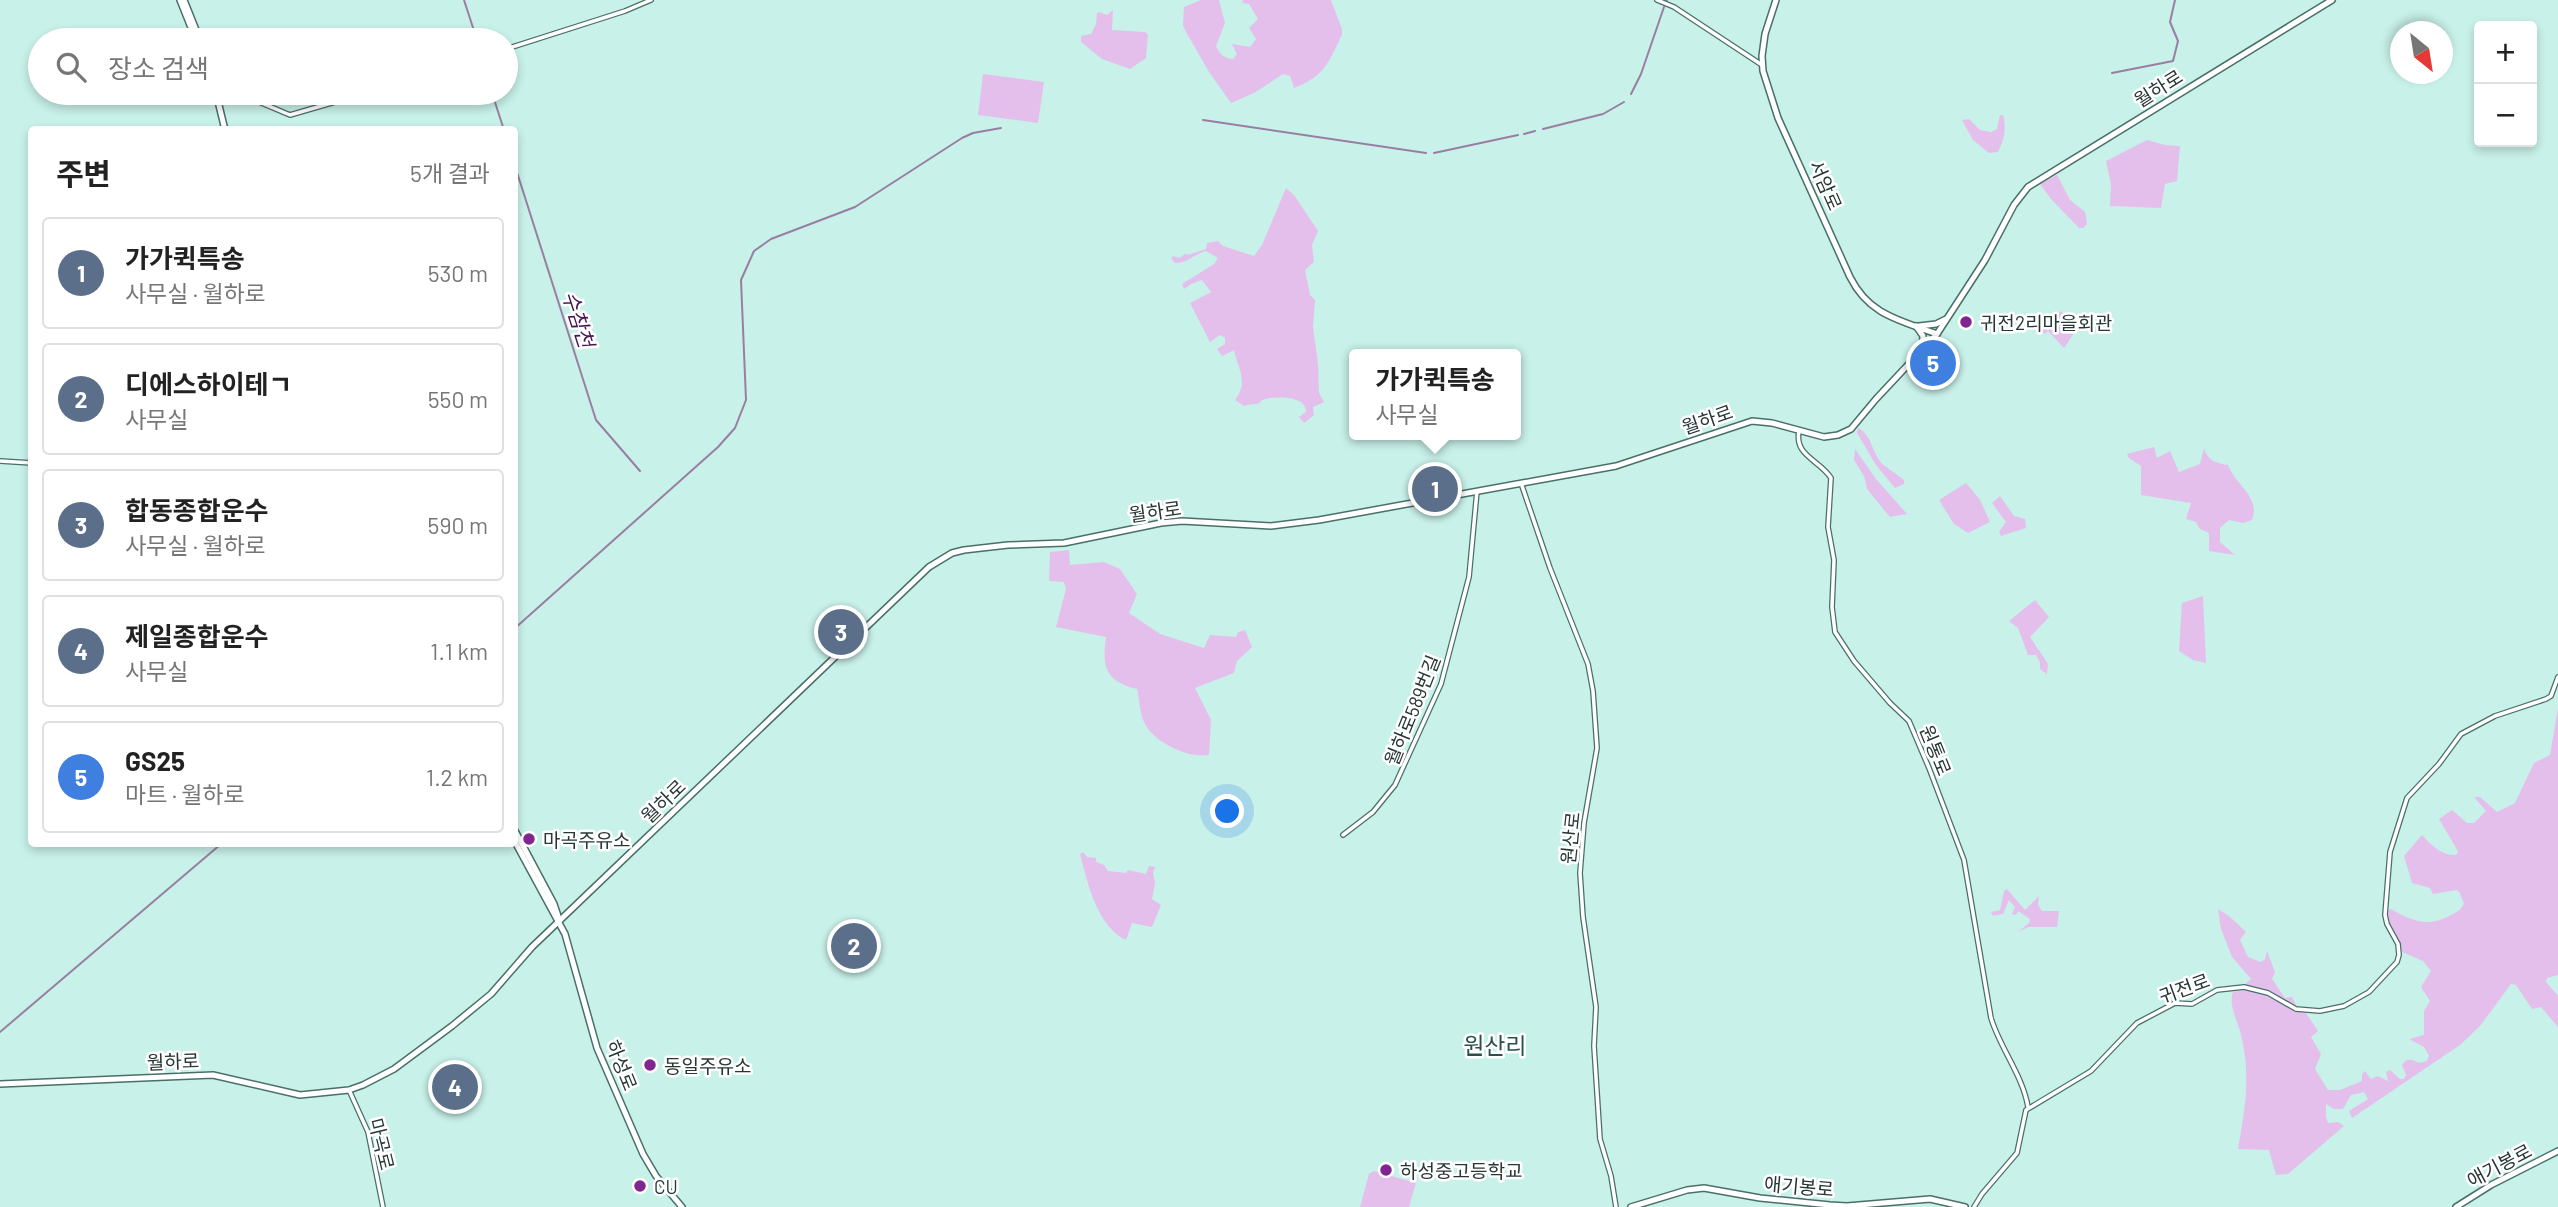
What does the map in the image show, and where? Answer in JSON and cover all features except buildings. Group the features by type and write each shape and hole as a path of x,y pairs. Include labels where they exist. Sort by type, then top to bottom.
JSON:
{"street":[{"path":"182,0 193,28"},
{"path":"518,46 638,7 651,0"},
{"path":"1657,0 1674,7 1762,65"},
{"name":"서암로","path":"1776,0 1766,34 1762,65 1778,118 1856,290 1864,300 1883,314 1937,334"},
{"name":"월하로","path":"0,1084 213,1075 300,1094 349,1090 394,1069 491,995 532,947 922,574 952,553 1007,545 1064,543 1171,522 1286,524 1619,465 1752,421 1772,423 1824,438 1847,432 1922,352 1949,318 1985,260 2014,205 2028,187 2332,0"},
{"path":"221,105 225,126"},
{"path":"265,105 290,116 326,105"},
{"path":"1922,352 1923,336 1916,326 1936,324 1949,318"},
{"name":"원통로","path":"1799,431 1798,442 1803,452 1831,478 1828,527 1834,560 1832,607 1835,632 1854,661 1909,721 1927,762 1964,860 1991,1018 1999,1042 2024,1091 2028,1107"},
{"path":"0,461 28,463"},
{"name":"원산로","path":"1521,483 1587,664 1593,691 1597,748 1580,854 1580,873 1585,936 1596,1007 1594,1046 1600,1139 1611,1176 1616,1207"},
{"name":"월하로589번길","path":"1343,835 1373,812 1395,785 1436,697 1469,578 1477,491"},
{"name":"귀전로","path":"2028,1107 2091,1071 2137,1023 2175,1003 2192,1004 2217,990 2244,987 2261,990 2296,1009 2320,1011 2344,1006 2369,992 2392,968 2399,955 2396,936 2387,924 2385,915 2390,852 2404,802 2439,764 2461,734 2495,716 2546,699 2551,696 2558,677"},
{"name":"하성로","path":"518,836 554,904 559,922"},
{"name":"하성로","path":"518,847 559,922 573,956 604,1067 648,1164 682,1207"},
{"name":"마곡로","path":"349,1090 368,1132 383,1207"},
{"path":"1975,1207 1982,1194 2017,1153 2028,1107"},
{"name":"애기봉로","path":"2456,1207 2491,1185 2558,1151"},
{"name":"애기봉로","path":"1631,1207 1687,1190 1704,1188 1760,1198 1830,1205 1930,1199 1965,1207"}],"shaded area":[{"path":"1201,0 1219,0 1225,23 1216,46 1223,56 1230,59 1237,54 1232,44 1250,47 1256,39 1249,28 1258,19 1249,4 1242,3 1243,0 1331,0 1342,35 1329,61 1313,79 1294,88 1290,76 1283,74 1254,93 1231,103 1209,72 1183,25 1184,7"},
{"path":"1113,10 1112,30 1145,32 1148,35 1146,58 1130,69 1102,59 1081,42 1081,36 1091,34 1097,13 1107,15"},
{"path":"983,74 1044,82 1038,123 978,115"},
{"path":"2000,115 2003,115 2004,120 2003,139 1998,152 1989,153 1973,140 1962,120 1969,119 1980,130 1991,132 1997,129"},
{"path":"2147,140 2180,146 2177,181 2165,184 2161,208 2110,206 2111,184 2106,161"},
{"path":"2057,175 2070,200 2085,212 2087,224 2083,228 2079,228 2040,184"},
{"path":"1286,188 1294,195 1318,231 1312,245 1314,262 1305,270 1310,295 1315,300 1313,327 1319,393 1324,402 1313,407 1314,415 1304,423 1299,417 1306,412 1305,407 1297,400 1270,398 1259,404 1244,406 1235,400 1242,381 1234,350 1222,356 1217,349 1225,344 1225,338 1220,335 1210,342 1190,303 1211,292 1202,280 1184,289 1182,284 1214,264 1218,258 1206,251 1180,263 1175,263 1171,258 1180,258 1186,253 1187,255 1206,249 1207,243 1218,241 1223,246 1254,256 1262,245"},
{"path":"2061,311 2069,319 2064,327 2074,333 2064,348 2048,331 2044,334 2037,325 2052,319"},
{"path":"1858,428 1867,436 1881,462 1904,480 1904,484 1895,488 1876,465 1857,433"},
{"path":"2154,447 2157,458 2170,451 2179,472 2200,464 2204,448 2213,461 2228,465 2250,498 2254,512 2252,520 2243,523 2229,520 2220,528 2220,542 2235,555 2209,551 2209,533 2200,529 2196,522 2186,519 2191,503 2141,495 2141,466 2127,454"},
{"path":"1855,449 1876,479 1907,514 1890,517 1867,489 1864,476 1854,460"},
{"path":"1966,483 1980,500 1990,522 1968,533 1954,524 1939,500"},
{"path":"2000,496 2014,516 2025,519 2026,528 2001,536 1999,532 2006,522 1992,503"},
{"path":"1069,550 1070,565 1104,562 1120,569 1137,594 1129,613 1160,634 1204,648 1210,635 1236,637 1238,632 1245,630 1252,647 1237,661 1234,673 1195,688 1211,720 1209,755 1201,756 1181,751 1163,742 1148,729 1141,714 1137,689 1118,682 1108,671 1105,657 1106,637 1056,627 1066,589 1064,582 1049,581 1050,552"},
{"path":"2203,596 2206,663 2193,660 2179,651 2182,603"},
{"path":"2035,600 2049,617 2030,637 2048,664 2047,674 2040,669 2036,655 2028,655 2018,628 2009,621"},
{"path":"2558,708 2558,975 2547,978 2546,982 2558,996 2558,1027 2541,1007 2532,1009 2516,985 2511,984 2480,1026 2460,1045 2352,1118 2349,1111 2368,1099 2364,1092 2351,1095 2343,1109 2334,1109 2326,1104 2328,1123 2338,1122 2344,1126 2288,1174 2276,1175 2269,1150 2238,1149 2245,1106 2246,1064 2233,1008 2233,992 2250,989 2268,994 2287,1006 2306,1013 2318,1031 2311,1037 2321,1054 2315,1069 2328,1090 2340,1090 2362,1081 2365,1071 2371,1079 2378,1076 2388,1081 2386,1072 2390,1070 2400,1079 2404,1079 2406,1075 2402,1065 2406,1061 2427,1061 2429,1056 2424,1047 2409,1039 2424,1035 2424,1011 2430,1001 2421,987 2431,971 2423,961 2402,952 2389,922 2388,911 2391,909 2413,920 2427,922 2443,919 2459,911 2464,904 2457,890 2433,894 2430,888 2412,883 2404,856 2422,835 2441,852 2456,855 2458,852 2439,819 2452,810 2467,823 2474,823 2486,811 2474,797 2480,797 2497,812 2515,803 2534,763 2550,755"},
{"path":"1083,852 1087,857 1096,858 1096,862 1104,865 1108,871 1126,873 1128,870 1146,874 1149,866 1155,867 1152,899 1161,905 1152,927 1132,923 1126,940 1116,934 1101,914 1090,890 1080,854"},
{"path":"2007,889 2025,910 2039,896 2038,905 2042,911 2059,911 2057,927 2028,927 2018,932 2030,919 2018,911 2016,915 2012,914 2015,907 2009,900 2003,914 1993,916 1991,912 2000,910 2004,891"},
{"path":"2218,909 2246,932 2240,940 2248,957 2261,962 2267,951 2275,972 2272,979 2285,998 2292,997 2297,1007 2258,988 2244,985 2251,979 2232,957 2221,929"},
{"path":"1374,1171 1416,1183 1409,1207 1360,1207 1369,1174"}],"waterway":[{"name":"수참천","path":"464,0 473,28"},
{"path":"2112,73 2173,61 2178,41 2170,22 2175,0"},
{"path":"1631,94 1641,74 1664,7"},
{"path":"1543,129 1603,114 1624,102"},
{"name":"수참천","path":"496,105 503,126"},
{"path":"1203,120 1426,153"},
{"path":"518,625 718,447 735,428 746,400 741,280 754,251 771,239 855,207 962,138 973,133 1001,128"},
{"path":"1524,134 1535,131"},
{"path":"1434,153 1518,135"},
{"name":"수참천","path":"518,176 596,420 640,471"},
{"path":"0,1032 217,847"}],"place":[{"name":"귀전2리마을회관","path":"1966,322"},
{"name":"GS25","path":"1933,363"},
{"name":"가가퀵특송","path":"1435,489"},
{"name":"합동종합운수","path":"841,632"},
{"name":"마곡주유소","path":"529,839"},
{"name":"디에스하이테ㄱ","path":"854,946"},
{"name":"동일주유소","path":"650,1065"},
{"name":"제일종합운수","path":"455,1087"},
{"name":"하성중고등학교","path":"1386,1170"},
{"name":"CU","path":"640,1186"}],"district":[{"name":"원산리","path":"1495,1045"}]}
